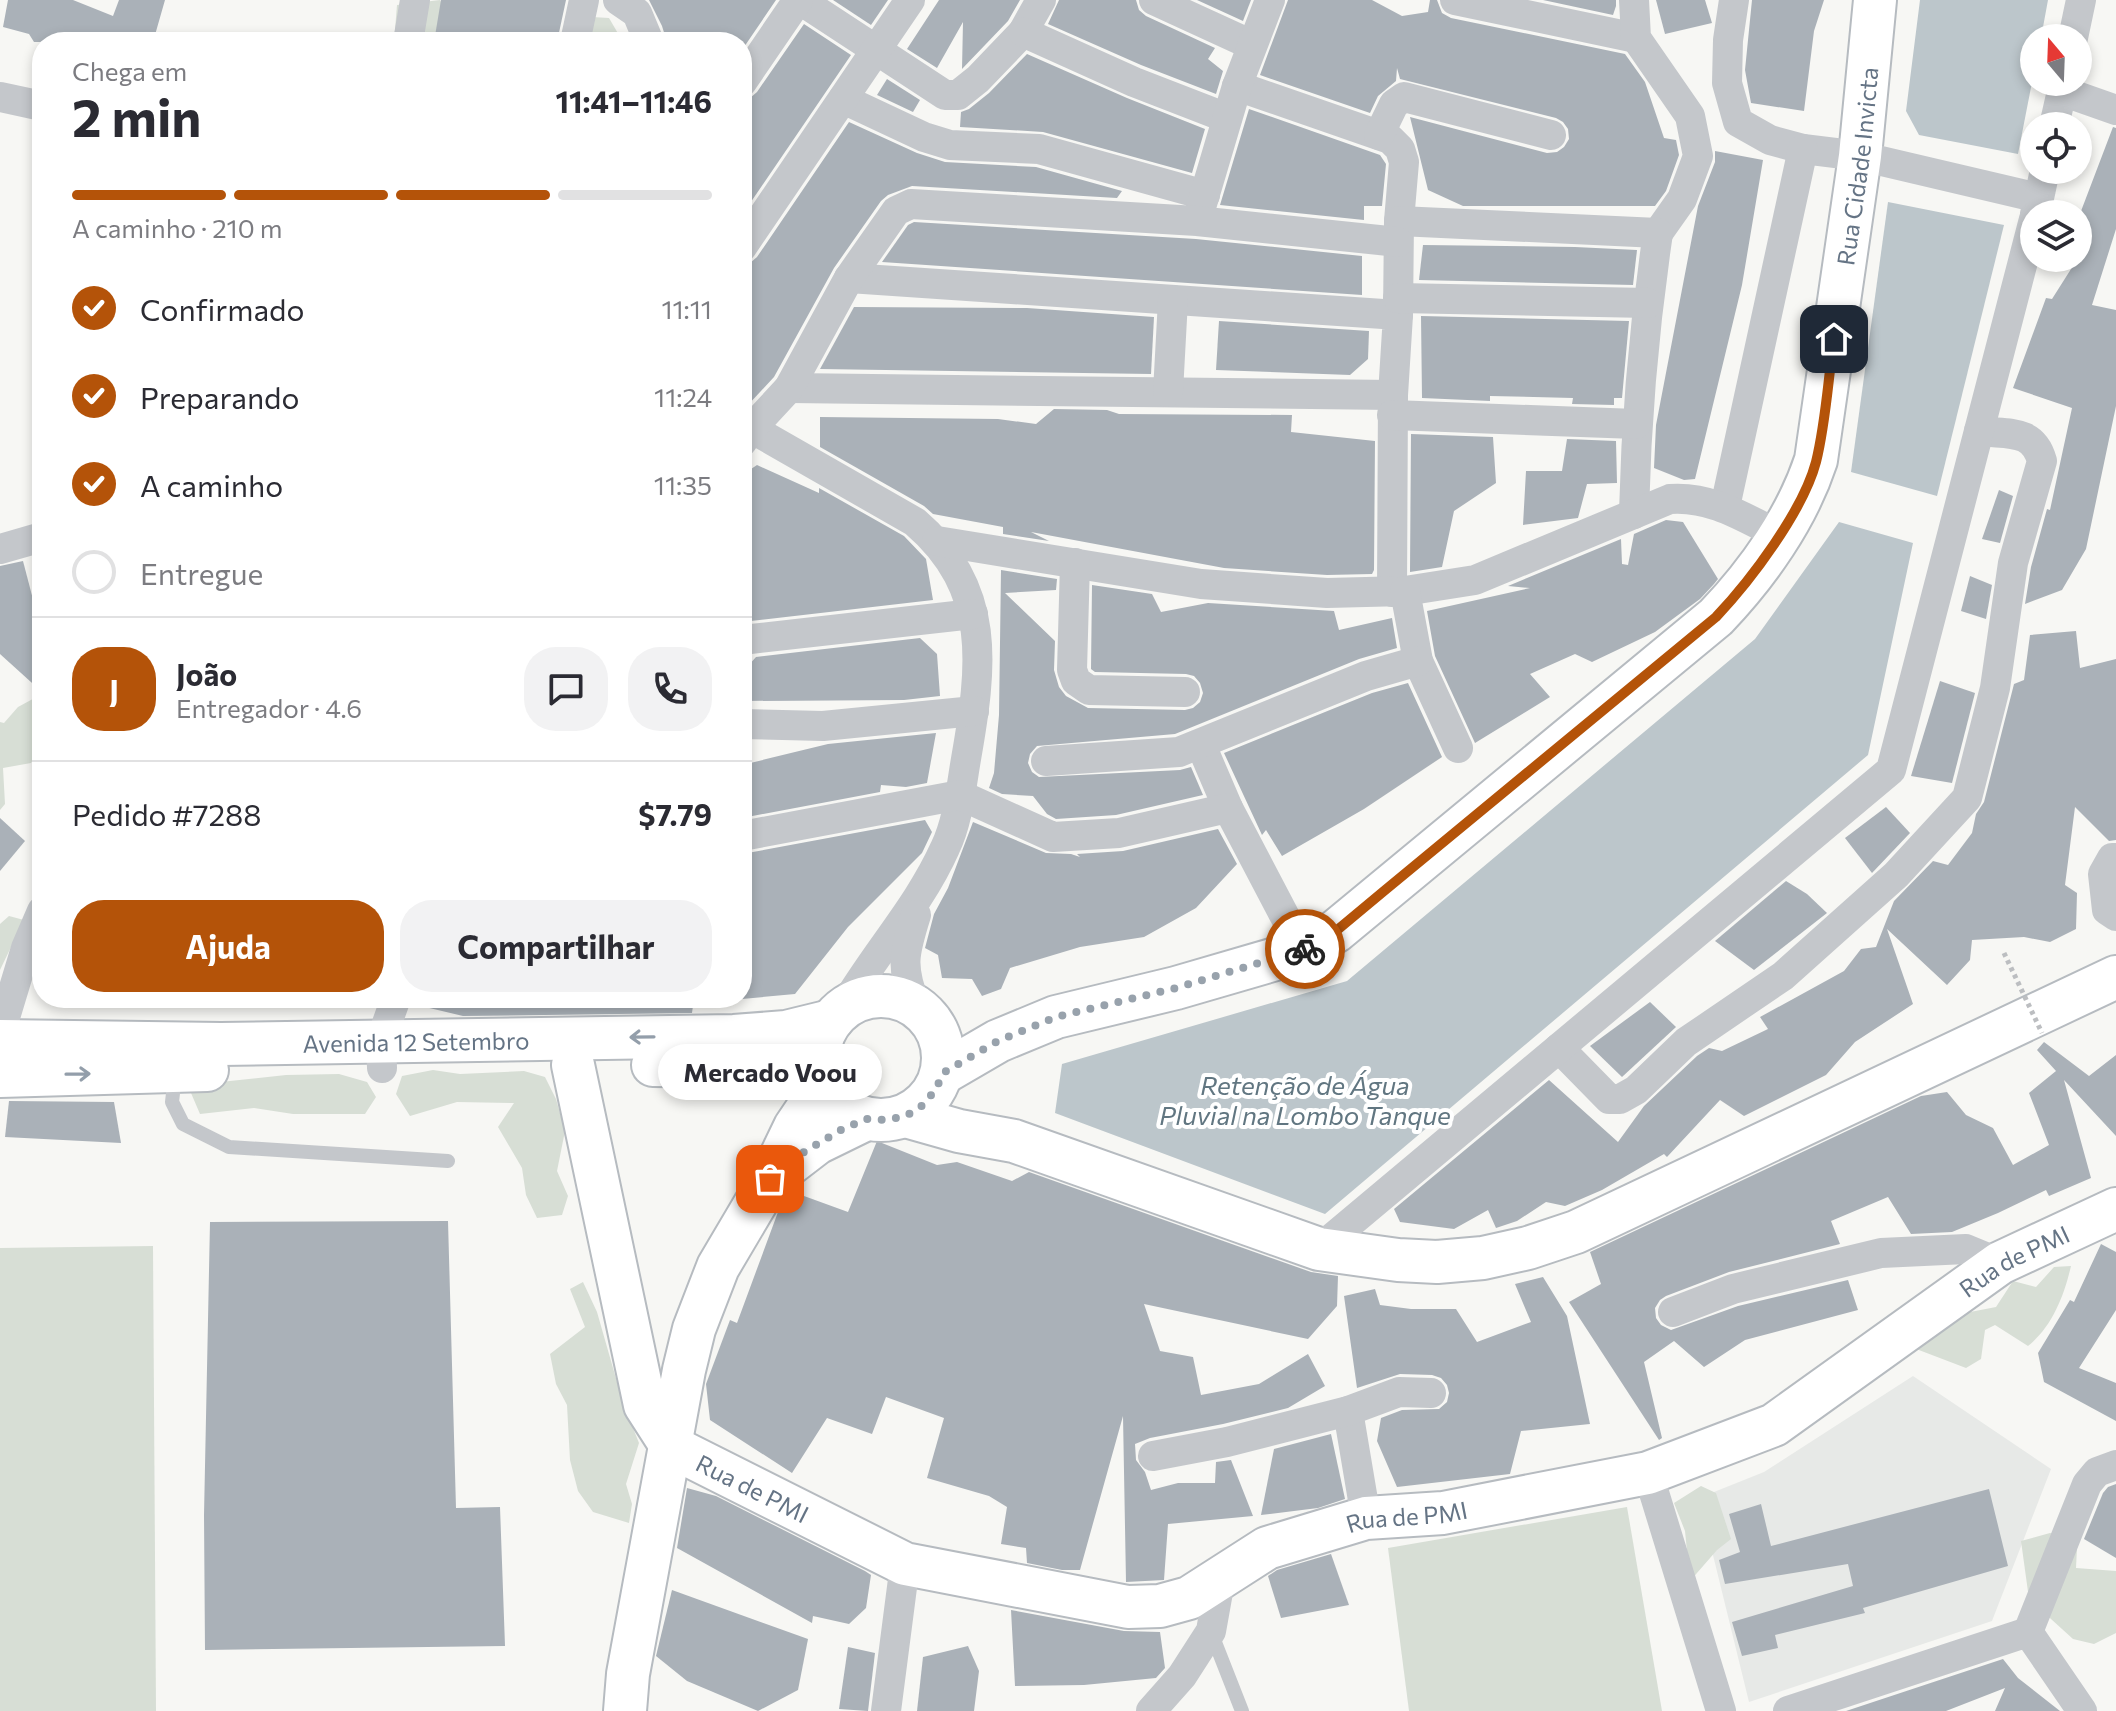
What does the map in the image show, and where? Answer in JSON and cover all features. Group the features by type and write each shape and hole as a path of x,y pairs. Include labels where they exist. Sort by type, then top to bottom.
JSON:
{"main road":[{"name":"Rua Cidade Invicta","path":"770,1179 817,1143 913,1099 998,1041 1056,1017 1176,988 1303,951 1336,931 1716,617 1742,589 1779,535 1809,482 1816,460 1860,156 1875,0"},
{"path":"913,1099 942,1044 923,1012 899,997 880,995 861,999 837,1014 822,1036 818,1053 822,1077 834,1100 849,1111 913,1099 959,1131 1014,1141 1319,1249 1398,1260 1437,1262 1483,1258 1528,1248 1576,1232 2116,977"},
{"name":"Rua Cidade Invicta","path":"923,1012 994,1022 1056,1017"},
{"name":"Avenida 12 Setembro","path":"0,1076 175,1072 381,1054 568,1051 808,1028 837,1014"},
{"name":"Avenida 12 Setembro","path":"0,1041 221,1044 381,1054"},
{"path":"568,1051 645,1405 672,1447"},
{"name":"Avenida 12 Setembro","path":"568,1051 822,1077"},
{"path":"625,1711 628,1674 694,1329 718,1267 770,1179 822,1077"},
{"name":"Rua de PMI","path":"672,1447 905,1564 1128,1607 1160,1606 1189,1598 1267,1548 1366,1518 1443,1513 1648,1473 1774,1425 2000,1263 2110,1216"}],"street":[{"path":"410,32 415,0"},
{"path":"577,32 584,0"},
{"path":"618,0 637,13 645,32"},
{"path":"752,68 799,0 945,95 958,95 978,79 1023,32 1041,0"},
{"path":"752,232 910,0"},
{"path":"1154,0 1252,45"},
{"path":"1201,208 1237,86 1270,0"},
{"path":"1455,0 1636,38"},
{"path":"1634,0 1636,38 1690,116 1698,156 1682,199 1658,233 1636,424 1634,514"},
{"path":"1734,0 1728,40 1727,83 1738,122 1770,140 1803,149 1860,156 2038,200"},
{"path":"2076,24 2081,0"},
{"path":"1023,32 1134,82 1227,118"},
{"path":"1237,86 1390,139 1400,149 1404,162 1392,405 1398,592 1418,661 1458,748"},
{"path":"924,137 945,95"},
{"path":"2084,96 2116,110"},
{"path":"0,97 32,104"},
{"path":"1379,135 1394,104 1404,97 1551,135"},
{"path":"843,99 924,137 950,145 1039,149 1201,208"},
{"path":"1725,507 1803,149"},
{"path":"752,424 789,388 849,278 896,211 911,204 1201,208 1399,232 1658,233"},
{"path":"1319,1249 1891,770 2020,270"},
{"path":"849,278 1173,300 1398,306 1648,303"},
{"path":"1168,392 1173,300"},
{"path":"789,388 1168,392 1636,424"},
{"path":"1559,1048 1609,1099 1620,1099 1636,1090 1686,1042 1783,976 1896,875 1967,798 1995,688 2013,563 2042,461 2038,445 2028,438 1979,431"},
{"path":"752,435 915,522 937,541 961,576 973,614 979,653 974,711 960,795 946,846 925,886 837,1014"},
{"path":"937,541 1201,584 1327,593 1398,592 1475,580 1670,499 1692,498 1725,507 1779,535"},
{"path":"0,549 32,540"},
{"path":"1075,563 1072,670 1076,681 1089,690 1185,692"},
{"path":"752,639 973,614"},
{"path":"1046,761 1179,752 1366,676 1418,661"},
{"path":"752,724 823,726 974,711"},
{"path":"1201,745 1228,808 1303,951"},
{"path":"752,834 960,795 1053,837 1119,833 1228,808"},
{"path":"2116,858 2112,858 2103,874 2107,910 2116,916"},
{"path":"923,1012 907,982 904,952 925,886"},
{"path":"0,1034 32,934"},
{"path":"381,1054 393,1008"},
{"path":"1673,1312 1733,1289 1881,1253 1966,1249 2000,1263"},
{"path":"1153,1456 1227,1442 1348,1411 1399,1392 1431,1393"},
{"path":"1348,1411 1366,1518"},
{"path":"2028,1632 2087,1484 2097,1472 2116,1465"},
{"path":"1648,1473 1721,1711"},
{"path":"886,1711 905,1564"},
{"path":"1151,1711 1182,1676 1211,1631 1221,1575"},
{"path":"1788,1711 2028,1632"},
{"path":"2028,1632 2082,1711"}],"lane":[{"path":"175,1072 172,1102 183,1124 229,1147 448,1161"},
{"path":"1211,1631 1242,1711"}],"path":[{"path":"2004,953 2042,1033"}],"shaded area":[{"path":"440,0 457,32 395,32 397,5"},
{"path":"592,17 609,18 617,32 590,32"},
{"path":"32,699 32,761 3,768 5,804 0,810 0,722 4,723 18,707"},
{"path":"9,916 24,920 0,970 0,924"},
{"path":"433,1070 460,1074 524,1071 545,1077 556,1099 565,1131 557,1171 568,1196 562,1215 537,1218 526,1195 522,1168 498,1127 514,1103 457,1102 410,1116 396,1094 402,1076"},
{"path":"339,1074 367,1082 376,1097 365,1114 293,1114 254,1108 200,1114 191,1093 192,1085 286,1075"},
{"path":"153,1246 156,1711 0,1711 0,1248"},
{"path":"2071,1266 2056,1310 2044,1330 2028,1346 1995,1325 1985,1330 1981,1359 1966,1368 1911,1347 1965,1313 1996,1307 2013,1281 2036,1287 2054,1267"},
{"path":"583,1282 597,1312 623,1403 639,1443 626,1484 632,1504 629,1523 593,1512 578,1491 570,1460 567,1405 556,1384 550,1354 585,1327 570,1289"},
{"path":"1913,1376 2051,1469 1992,1621 1749,1702 1699,1498 1764,1472"},
{"path":"1701,1486 1716,1493 1731,1539 1690,1581 1685,1531 1674,1503"},
{"path":"1627,1507 1662,1711 1409,1711 1388,1548"},
{"path":"2050,1533 2065,1535 2077,1548 2076,1568 2116,1571 2116,1633 2094,1644 2073,1639 2029,1599 2021,1541"}],"water":[{"path":"1920,0 2048,0 2044,24 2020,24 2020,96 2029,96 2026,112 2020,112 2018,154 1919,135 1906,111"},
{"path":"1888,202 2004,225 1937,496 1851,472"},
{"name":"Retenção de Água Pluvial na Lombo Tanque","path":"1839,522 1913,543 1868,755 1325,1214 1055,1113 1062,1064 1347,981 1755,639"}],"building":[{"path":"8,0 73,0 113,16 119,0 165,0 156,32 32,32 32,39 29,34 3,27"},
{"path":"441,0 566,0 559,32 436,32"},
{"path":"649,0 776,0 752,35 752,32 664,32"},
{"path":"833,0 888,0 871,25"},
{"path":"939,0 1020,0 1008,21 962,69 963,22 937,68 907,49"},
{"path":"1059,0 1136,0 1139,10 1146,16 1215,48 1208,59 1223,71 1216,94 1048,24"},
{"path":"1197,0 1251,0 1243,21"},
{"path":"1288,0 1372,0 1402,16 1428,12 1430,0 1437,0 1442,13 1451,18 1625,54 1645,82 1664,138 1676,140 1679,155 1666,191 1655,206 1463,206 1428,190 1410,117 1547,153 1564,147 1569,139 1568,129 1556,118 1400,79 1397,68 1396,81 1378,96 1370,113 1260,75"},
{"path":"1543,0 1616,0 1616,6 1613,15"},
{"path":"1656,0 1705,0 1712,23 1665,34"},
{"path":"1752,0 1824,0 1814,31 1804,111 1751,103 1745,70"},
{"path":"804,24 851,55 752,200 752,96"},
{"path":"1027,54 1205,129 1192,173 1043,132 960,127 961,112 989,93"},
{"path":"887,79 920,100 913,112 877,95"},
{"path":"1249,109 1380,155 1386,164 1382,206 1364,206 1364,220 1220,205"},
{"path":"849,122 917,153 945,162 1036,167 1122,191 1117,198 912,186 888,195 834,268 774,377 752,401 752,261"},
{"path":"2113,127 2116,128 2116,229 2092,305 2116,310 2116,406 2086,549 2062,590 2025,604 2031,567 2047,509 2050,510 2072,408 2013,388 2046,298 2052,299 2069,272 2092,272 2092,200 2085,200"},
{"path":"1715,151 1763,160 1742,285 1695,479 1684,480 1654,468 1656,425 1698,206 1715,162"},
{"path":"914,222 1196,239 1362,256 1362,295 882,262 908,225"},
{"path":"1423,245 1637,250 1633,285 1419,280"},
{"path":"854,307 1027,308 1154,317 1151,374 820,369"},
{"path":"1421,316 1629,321 1622,398 1614,398 1614,405 1572,404 1573,398 1490,396 1490,401 1422,398"},
{"path":"1219,321 1369,331 1368,359 1350,375 1216,370"},
{"path":"1054,409 1107,410 1119,414 1292,415 1291,432 1375,441 1372,574 1327,575 1224,568 1031,532 1049,541 1003,534 1003,527 933,514 820,447 820,417 998,419 1036,424"},
{"path":"1411,434 1493,437 1496,483 1454,511 1442,567 1410,572"},
{"path":"1567,439 1616,441 1617,483 1587,484 1578,518 1523,525 1526,471 1562,471"},
{"path":"757,465 819,493 819,488 904,536 926,559 933,600 752,621 752,468"},
{"path":"1999,490 2013,496 2000,543 1982,539"},
{"path":"1666,520 1683,522 1718,579 1714,584 1700,599 1655,632 1592,662 1575,654 1530,674 1550,697 1475,743 1435,656 1427,611 1530,588 1508,586 1621,539 1622,564 1628,565 1634,534"},
{"path":"23,561 32,596 32,683 0,654 0,566"},
{"path":"1001,570 1057,579 1056,590 1005,593 1055,641 1054,670 1059,687 1066,696 1088,708 1185,710 1200,702 1203,693 1194,676 1186,674 1095,672 1091,669 1092,585 1152,594 1161,612 1208,603 1334,611 1339,630 1392,618 1397,648 1359,659 1175,734 1037,746 1030,754 1028,763 1032,772 1039,777 1191,767 1203,795 1116,815 1056,819 1047,814 1033,796 1002,794 989,788 994,773 999,715"},
{"path":"1970,576 1992,585 1986,619 1961,611"},
{"path":"2076,631 2080,668 2116,659 2116,840 2109,841 2075,807 2065,885 2077,893 2076,929 2050,942 2024,937 1972,940 1970,960 1947,985 1887,929 1913,1004 1855,1042 1826,1075 1744,1116 1720,1100 1667,1157 1664,1154 1602,1190 1565,1206 1546,1202 1517,1221 1496,1228 1488,1210 1454,1229 1400,1222 1394,1209 1549,1080 1618,1142 1644,1106 1697,1056 1709,1048 1722,1051 1768,1029 1760,1017 1844,971 1861,949 1876,947 1894,901 1933,861 1948,865 1972,833 1976,814 1984,802 2014,684 2024,680 2030,635"},
{"path":"920,638 937,654 940,696 904,700 752,701 752,661 756,657"},
{"path":"1940,681 1975,693 1952,783 1911,776"},
{"path":"1408,683 1442,757 1364,809 1282,856 1266,830 1262,835 1224,753 1372,693"},
{"path":"936,733 927,783 906,787 881,785 880,792 752,816 752,763 828,744"},
{"path":"1886,807 1910,833 1872,873 1845,838"},
{"path":"0,818 25,841 0,871"},
{"path":"925,820 932,832 922,853 848,927 795,994 752,998 752,852"},
{"path":"973,822 1046,853 1080,857 1077,854 1123,851 1218,829 1237,864 1196,908 1144,937 1080,947 1010,968 1001,989 982,996 972,979 942,978 938,955 925,948 934,914 948,888"},
{"path":"1786,881 1807,894 1827,913 1754,970 1715,941"},
{"path":"1650,1002 1676,1027 1622,1077 1590,1046"},
{"path":"429,1008 693,1008 692,1013 463,1016"},
{"path":"2044,1042 2089,1076 2116,1055 2116,1136 2064,1080 2091,1178 2049,1196 2046,1190 1952,1232 1911,1234 1888,1197 1831,1221 1840,1244 1729,1272 1666,1296 1655,1308 1656,1318 1671,1330 1738,1306 1848,1280 1858,1310 1745,1340 1704,1367 1674,1341 1644,1362 1662,1438 1659,1440 1569,1302 1601,1284 1590,1252 1921,1096 1947,1092 1966,1115 1993,1128 2013,1165 2049,1145 2029,1093 2056,1071 2037,1050"},
{"path":"9,1101 114,1102 121,1143 5,1137"},
{"path":"877,1141 937,1165 957,1162 1012,1181 1029,1172 1311,1272 1338,1276 1337,1306 1308,1339 1144,1304 1160,1351 1193,1357 1201,1395 1259,1384 1308,1354 1325,1386 1288,1408 1150,1438 1135,1444 1136,1460 1145,1472 1151,1490 1178,1483 1215,1483 1216,1462 1231,1460 1253,1516 1168,1524 1164,1580 1126,1582 1123,1416 1080,1570 1027,1563 1026,1548 1001,1544 1007,1507 989,1496 927,1478 944,1418 886,1397 872,1434 827,1418 792,1473 710,1420 706,1384 730,1320 737,1323 778,1212 788,1195 793,1192 848,1212"},
{"path":"448,1221 456,1508 500,1507 505,1646 205,1650 204,1515 210,1222"},
{"path":"2101,1244 2116,1252 2116,1310 2079,1368 2116,1383 2116,1421 2044,1382 2038,1353 2070,1300 2074,1302"},
{"path":"1543,1277 1567,1316 1590,1424 1521,1431 1510,1474 1397,1487 1377,1441 1381,1418 1402,1410 1439,1409 1447,1402 1447,1385 1441,1378 1432,1375 1400,1374 1357,1388 1344,1296 1375,1289 1380,1305 1456,1309 1477,1342 1531,1322 1515,1284"},
{"path":"1331,1434 1345,1499 1318,1508 1261,1515 1274,1449"},
{"path":"2116,1484 2116,1558 2084,1539 2103,1493"},
{"path":"687,1488 716,1496 871,1575 866,1608 849,1624 813,1616 812,1623 677,1548"},
{"path":"1989,1489 2008,1566 1863,1608 1865,1613 1775,1635 1778,1648 1742,1656 1732,1622 1853,1586 1848,1564 1725,1584 1719,1560 1740,1552 1729,1514 1761,1504 1771,1546"},
{"path":"1331,1554 1349,1605 1281,1618 1268,1576 1277,1570"},
{"path":"672,1590 808,1639 798,1690 758,1711 687,1681 656,1656"},
{"path":"1011,1610 1124,1631 1160,1632 1165,1668 1156,1678 1084,1685 1015,1686"},
{"path":"968,1646 979,1671 974,1711 917,1711 923,1657"},
{"path":"848,1647 875,1653 868,1711 839,1709"},
{"path":"2003,1659 2018,1678 2060,1711 1995,1711 2005,1688 1946,1711 1846,1711"}],"way so far":[{"path":"770,1179 794,1158 841,1130 866,1119 886,1120 906,1116 923,1105 936,1089 943,1073 998,1041 1056,1017 1176,988 1305,949"}],"place":[{"name":"Mercado Voou","path":"770,1179"}],"route":[{"path":"1305,949 1336,931 1716,617 1742,589 1779,535 1809,482 1816,460 1834,339"}]}
